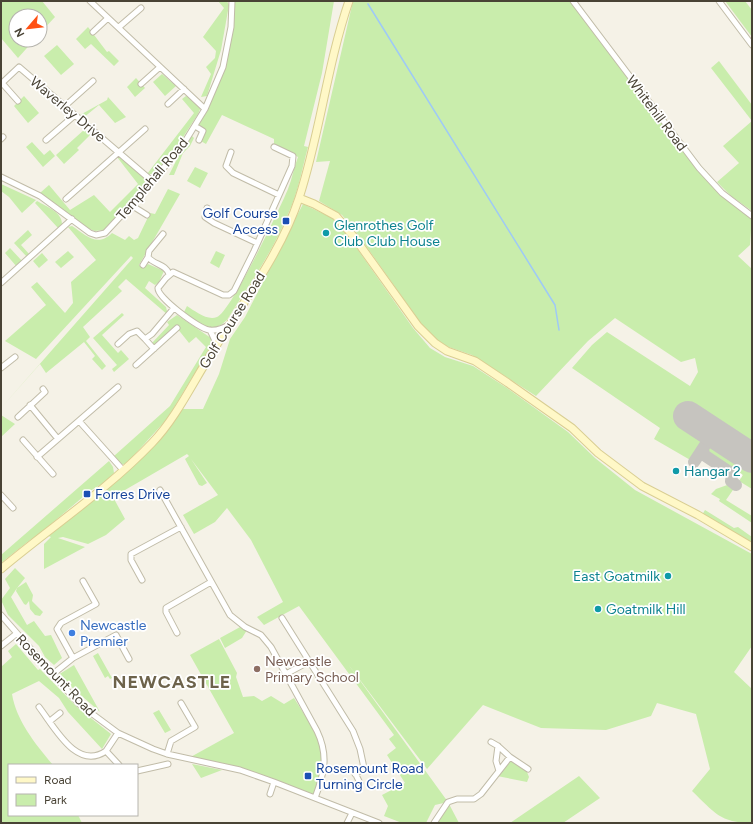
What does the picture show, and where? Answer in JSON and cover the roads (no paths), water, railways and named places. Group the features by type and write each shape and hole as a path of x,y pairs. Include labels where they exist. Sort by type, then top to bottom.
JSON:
{"street":[{"path":"90,1 120,27 160,67 205,108"},
{"name":"Templehall Road","path":"72,219 90,233 96,235 105,233 180,148 205,108 223,67 231,27 232,1"},
{"name":"Golf Course Road","path":"1,569 123,470 153,442 164,428 230,323 278,244 299,198 338,32 348,1"},
{"name":"Whitehill Road","path":"573,1 699,168 722,193 752,216"},
{"path":"719,1 752,45"},
{"path":"120,27 141,8"},
{"path":"93,32 108,18"},
{"name":"Waverley Drive","path":"18,101 2,83 19,67 152,181"},
{"path":"141,84 160,67"},
{"path":"65,106 93,81"},
{"path":"168,104 184,89"},
{"path":"46,140 75,115"},
{"path":"195,126 203,131 199,140"},
{"path":"66,199 145,129"},
{"path":"230,323 220,329 210,330 201,327 174,308 158,292 160,285 169,274 176,272 220,294 229,295 234,291 242,277 292,166 293,156 274,147"},
{"path":"231,152 226,166 233,173 279,195"},
{"path":"1,177 40,196 72,219 1,283"},
{"path":"299,198 336,216 354,237 418,326 435,343 447,351 475,361 508,383 572,428 598,453 642,486 698,515 752,548"},
{"path":"131,205 147,215"},
{"path":"208,208 205,217 214,223 257,243"},
{"path":"143,264 148,257 149,251 163,234"},
{"path":"148,257 152,261 165,267 169,274"},
{"path":"145,340 174,308"},
{"path":"136,365 177,328"},
{"path":"210,330 217,344"},
{"path":"118,344 129,334 137,331 154,349"},
{"path":"2,365 15,357"},
{"path":"38,456 118,387"},
{"path":"18,417 45,392 43,389"},
{"path":"30,405 58,439"},
{"path":"79,421 123,470"},
{"path":"23,440 53,474"},
{"path":"160,490 230,615 245,627 261,635 271,647 322,741 324,760 323,776 314,798"},
{"path":"1,495 13,508"},
{"path":"142,580 131,560 131,554 181,527"},
{"path":"73,658 57,629 61,623 96,604 83,581"},
{"path":"177,633 166,612 166,608 211,582"},
{"name":"Rosemount Road","path":"1,615 16,634 79,704 118,733 167,754 240,770 380,823"},
{"path":"282,618 353,731 360,749 364,768 354,772 360,783"},
{"path":"1,646 16,634"},
{"path":"53,674 73,658 116,635 129,659"},
{"path":"286,674 310,661"},
{"path":"167,754 171,741 195,727 181,703"},
{"path":"39,707 75,752 88,758 106,751 118,733"},
{"path":"50,721 60,713"},
{"path":"491,742 528,770"},
{"path":"498,746 496,761 499,771"},
{"path":"106,751 119,764"},
{"path":"434,823 448,802 476,797 510,756"},
{"path":"138,771 168,764"},
{"path":"270,794 274,782"},
{"path":"347,823 352,813"}],"waterway":[{"path":"368,4 555,305 559,330"}],"place":[{"name":"Golf Course Access","path":"286,221"},
{"name":"Glenrothes Golf Club Club House","path":"326,233"},
{"name":"Hangar 2","path":"676,471"},
{"name":"Forres Drive","path":"87,494"},
{"name":"East Goatmilk","path":"668,576"},
{"name":"Goatmilk Hill","path":"598,609"},
{"name":"Newcastle Premier","path":"72,633"},
{"name":"Newcastle Primary School","path":"257,669"},
{"name":"Rosemount Road Turning Circle","path":"308,776"}],"district":[{"name":"NEWCASTLE","path":"172,682"}]}
